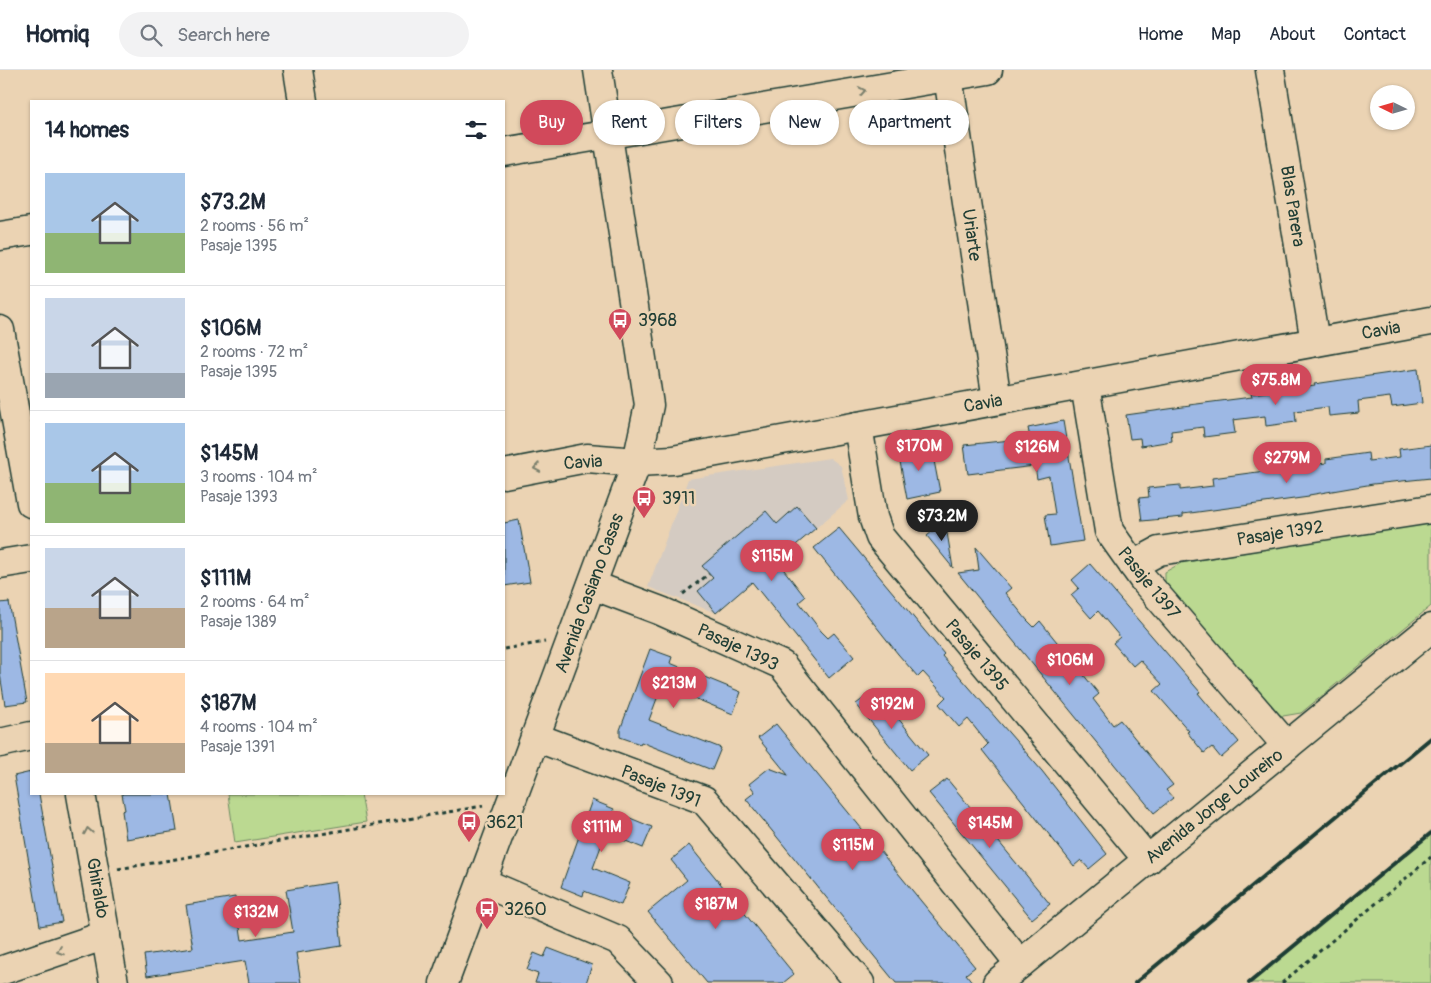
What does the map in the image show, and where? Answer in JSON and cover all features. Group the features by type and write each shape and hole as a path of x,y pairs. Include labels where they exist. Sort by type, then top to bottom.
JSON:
{"street":[{"path":"298,70 303,100"},
{"name":"Avenida Casiano Casas","path":"598,70 602,100"},
{"path":"665,124 948,73 988,70"},
{"name":"Blas Parera","path":"1270,70 1315,342"},
{"name":"Uriarte","path":"948,73 997,400"},
{"path":"505,152 593,136"},
{"name":"Avenida Casiano Casas","path":"444,983 637,462 649,406 609,145"},
{"path":"0,236 30,231"},
{"name":"Cavia","path":"505,474 587,458 637,462 673,460 1431,321"},
{"path":"0,330 30,497"},
{"name":"Pasaje 1397","path":"1085,385 1109,531 1143,578 1287,746"},
{"name":"Pasaje 1395","path":"858,426 873,517 880,537 1148,860"},
{"name":"Pasaje 1392","path":"1133,565 1159,551 1431,510"},
{"path":"0,564 30,558"},
{"name":"Pasaje 1393","path":"592,585 661,611 782,665 1020,964"},
{"name":"Avenida Jorge Loureiro","path":"997,983 1431,628"},
{"path":"0,743 30,736"},
{"name":"Pasaje 1391","path":"536,737 704,800 860,983"},
{"name":"Ghiraldo","path":"81,795 114,983"},
{"path":"482,882 618,940 646,977"},
{"path":"0,971 106,935"}],"path":[{"path":"661,611 709,574"},
{"path":"505,649 572,637"},
{"path":"95,873 512,801"},
{"path":"1282,983 1431,857"}],"shaded area":[{"path":"830,458 841,466 849,500 716,613 648,587 688,479"}],"green space":[{"path":"1431,522 1431,606 1301,713 1283,716 1264,710 1165,589 1165,572 1181,563"},
{"path":"228,795 361,795 366,822 235,843"},
{"path":"1431,833 1431,983 1249,983"}],"building":[{"path":"1418,369 1422,403 1392,407 1390,397 1358,401 1359,413 1329,416 1328,407 1295,411 1296,422 1266,426 1265,416 1233,420 1235,433 1204,437 1203,427 1171,431 1172,441 1141,446 1140,438 1130,439 1126,415 1252,397 1251,394 1315,386 1314,384"},
{"path":"1063,421 1083,541 1050,546 1045,515 1055,514 1049,476 1037,479 1035,466 968,474 964,445 1030,438 1028,428"},
{"path":"931,445 940,492 907,499 898,451"},
{"path":"1431,445 1431,478 1373,484 1309,495 1309,497 1183,514 1183,517 1142,521 1139,498 1149,497 1148,488 1180,485 1180,490 1213,486 1212,478 1326,463 1326,459 1368,453 1369,461 1400,457 1399,449"},
{"path":"797,506 816,528 777,561 805,597 799,602 821,631 828,638 834,633 854,657 829,678 752,582 716,613 698,591 713,578 702,566 766,511 777,524"},
{"path":"519,520 530,582 505,586 505,523"},
{"path":"945,521 953,568 927,536"},
{"path":"839,528 944,654 942,656 1042,771 1107,854 1089,869 1081,860 1074,866 982,750 988,744 968,719 959,727 939,704 946,697 923,672 918,677 814,548"},
{"path":"976,547 1011,588 1005,593 1027,620 1034,627 1040,621 1099,694 1093,699 1113,725 1120,720 1173,785 1166,790 1173,798 1154,813 958,573 979,570"},
{"path":"1090,564 1200,692 1198,693 1239,742 1221,758 1212,747 1204,753 1187,732 1189,731 1154,691 1162,684 1140,660 1133,666 1113,643 1120,637 1098,611 1091,618 1071,595 1079,588 1072,580"},
{"path":"9,602 27,702 5,705 0,674 0,603"},
{"path":"650,649 672,657 670,663 741,692 733,714 662,685 649,720 721,748 712,770 641,742 640,744 620,737 620,730"},
{"path":"875,690 928,755 910,770 856,704"},
{"path":"776,724 975,967 966,974 973,983 896,983 746,799 755,792 749,784 769,768 788,775 758,738"},
{"path":"30,772 30,795 39,795 62,922 40,926 14,776"},
{"path":"947,779 1050,904 1032,919 929,793"},
{"path":"122,795 171,795 177,831 126,839 122,811 125,810"},
{"path":"592,800 652,827 643,848 606,833 593,868 630,883 621,905 584,891 583,896 561,887"},
{"path":"689,845 794,974 783,983 707,983 648,912 687,880 671,860"},
{"path":"335,882 342,946 296,953 301,983 249,983 245,961 147,976 144,955 193,948 186,905 235,897 242,940 293,932 286,890"},
{"path":"548,948 592,965 586,983 535,983 538,974 527,970 534,953 544,957"}],"railway":[{"path":"1135,983 1431,738"},
{"path":"1249,983 1431,833"}],"place":[{"name":"3968","path":"620,341"},
{"name":"3911","path":"644,519"},
{"name":"3621","path":"469,843"},
{"name":"3260","path":"487,930"}]}
